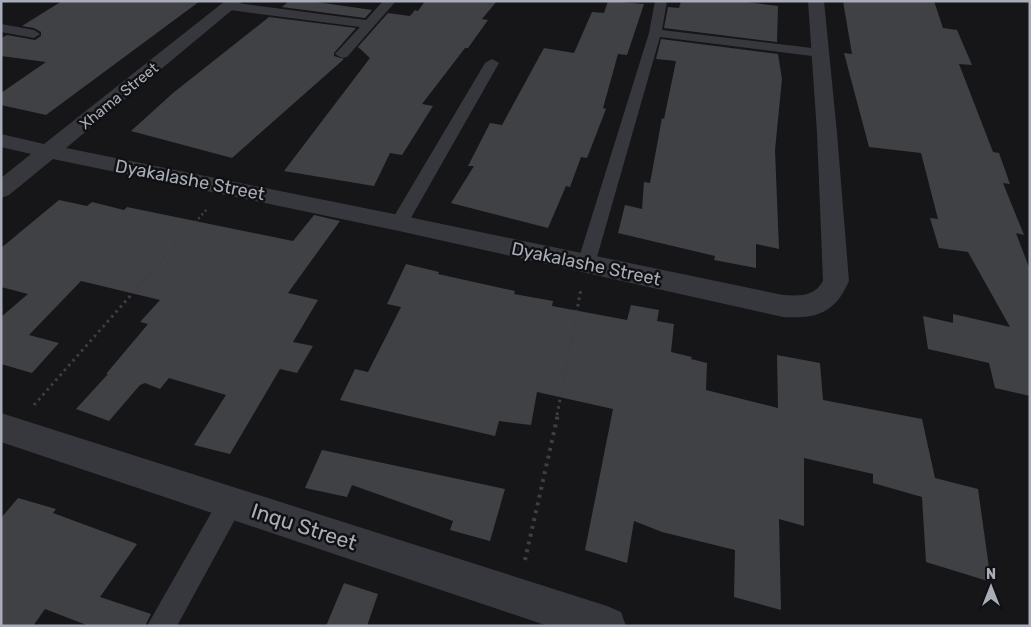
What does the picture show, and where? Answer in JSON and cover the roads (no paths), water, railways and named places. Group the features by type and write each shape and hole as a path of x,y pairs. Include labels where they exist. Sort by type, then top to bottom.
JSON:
{"street":[{"name":"Dyakalashe Street","path":"1,140 50,152 399,223 783,306 801,307 826,299 832,292 836,281 816,1"},
{"name":"Xhama Street","path":"1,190 233,4"},
{"name":"Inqu Street","path":"7,429 607,626"}],"lane":[{"path":"342,54 390,1"},
{"path":"586,264 655,33 661,1"},
{"path":"233,4 369,24"},
{"path":"1,28 34,34"},
{"path":"655,33 820,53"},
{"path":"399,223 492,62"},
{"path":"160,626 231,504"}]}
